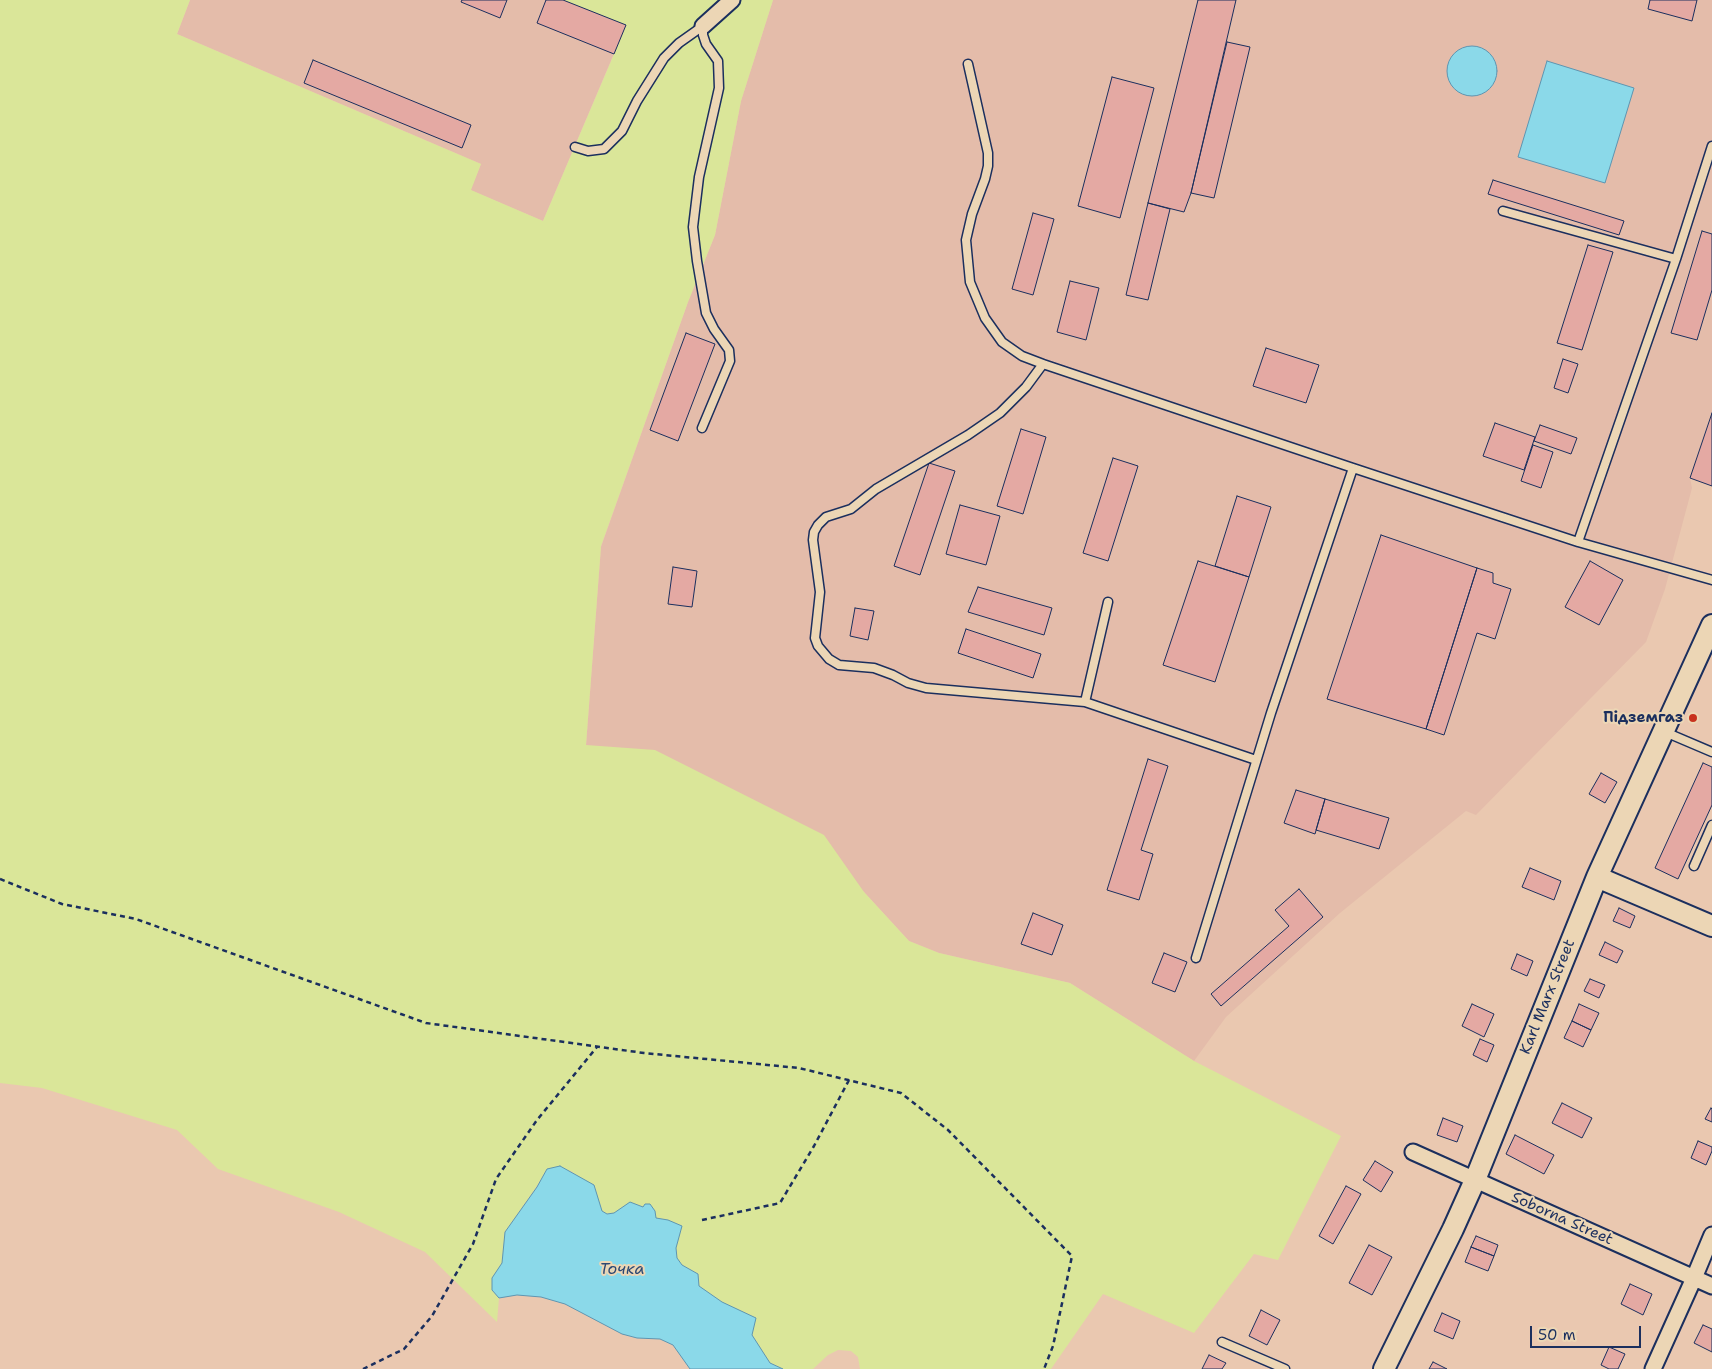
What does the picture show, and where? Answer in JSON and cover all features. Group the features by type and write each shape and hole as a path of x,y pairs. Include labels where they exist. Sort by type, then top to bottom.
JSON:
{"street":[{"path":"703,26 732,0"},
{"name":"Karl Marx Street","path":"1384,1369 1475,1180 1597,877 1712,625"},
{"path":"1597,877 1712,926"},
{"name":"Soborna Street","path":"1413,1152 1712,1286"},
{"path":"1654,1369 1712,1235"}],"lane":[{"path":"575,146 588,151 604,149 622,131 637,101 664,58 679,43 703,26"},
{"path":"702,428 730,361 729,350 714,329 706,313 693,227 699,177 719,88 718,61 706,44 703,26"},
{"path":"968,64 988,153 986,179 972,214 966,240 970,282 985,318 1002,342 1022,356 1352,468 1578,542 1712,580"},
{"path":"1578,542 1676,259 1712,146"},
{"path":"1503,211 1676,259"},
{"path":"1042,364 1026,387 1000,413 968,435 876,489 851,509 826,517 818,525 814,532 813,540 820,592 815,638 818,646 829,659 839,665 874,668 908,683 926,688 1085,702 1256,760"},
{"path":"1196,958 1256,760 1352,468"},
{"path":"1085,702 1108,602"},
{"path":"1664,731 1712,752"},
{"path":"1694,866 1712,825"},
{"path":"1222,1342 1285,1369"}],"path":[{"path":"0,879 62,904 136,919 426,1023 598,1046 799,1068 901,1093 948,1130 1072,1256 1053,1346 1044,1369"},
{"path":"363,1369 404,1349 432,1316 473,1244 496,1180 536,1120 598,1046"},
{"path":"702,1220 780,1203 814,1146 849,1080"}],"shaded area":[{"path":"190,0 563,0 626,25 543,221 470,190 481,164 177,34"},
{"path":"773,0 1712,0 1712,413 1690,478 1692,488 1665,589 1646,642 1476,815 1466,811 1340,913 1226,1017 1194,1061 1070,983 939,953 909,941 864,892 586,745 601,547 688,302 715,235 741,101"}],"green space":[{"path":"0,0 190,0 177,34 481,164 471,190 543,221 626,26 563,0 773,0 741,101 715,235 688,302 601,546 586,745 655,750 824,835 864,892 909,941 939,953 1070,983 1194,1061 1341,1136 1278,1260 1254,1254 1194,1333 1103,1294 1051,1369 860,1369 858,1357 851,1351 838,1350 828,1355 813,1369 783,1369 770,1363 752,1335 722,1302 699,1286 698,1274 682,1265 677,1258 668,1220 656,1218 643,1207 630,1203 614,1213 607,1214 602,1211 594,1185 579,1178 571,1171 547,1169 505,1232 502,1263 492,1278 492,1290 499,1298 497,1322 425,1252 339,1212 218,1169 177,1130 42,1088 0,1083"}],"water":[{"path":"1472,46 1490,53 1497,71 1490,89 1472,96 1454,89 1447,71 1454,53"},
{"path":"1547,61 1634,88 1605,183 1518,157"},
{"name":"Точка","path":"560,1166 594,1185 602,1211 607,1214 614,1213 630,1202 643,1207 645,1204 650,1204 655,1211 656,1218 668,1220 682,1226 676,1248 677,1258 682,1265 698,1274 699,1286 722,1302 756,1318 752,1335 770,1363 783,1369 690,1369 673,1345 660,1339 637,1338 622,1334 565,1304 541,1297 517,1295 499,1298 492,1290 492,1278 502,1263 505,1232 537,1187 547,1169"}],"building":[{"path":"462,0 507,0 500,18 461,2"},
{"path":"546,0 563,0 626,25 614,54 537,23"},
{"path":"1198,0 1236,0 1191,193 1184,212 1148,203"},
{"path":"1650,0 1697,0 1692,21 1648,9"},
{"path":"1227,42 1250,47 1214,198 1191,193"},
{"path":"313,60 471,125 462,148 304,83"},
{"path":"1112,77 1154,88 1120,218 1078,206"},
{"path":"1493,180 1624,221 1619,235 1488,194"},
{"path":"1148,203 1170,209 1148,300 1126,295"},
{"path":"1033,213 1054,219 1033,295 1012,289"},
{"path":"1702,231 1712,234 1712,290 1697,340 1671,333"},
{"path":"1588,245 1613,252 1582,350 1557,343"},
{"path":"1070,281 1099,288 1086,340 1057,332"},
{"path":"686,333 715,344 678,441 650,430"},
{"path":"1266,348 1319,365 1306,403 1253,386"},
{"path":"1563,359 1578,364 1568,393 1554,388"},
{"path":"1712,413 1712,486 1690,478"},
{"path":"1495,423 1535,437 1524,470 1483,456"},
{"path":"1540,425 1577,438 1571,454 1534,441"},
{"path":"1021,429 1046,437 1023,514 997,506"},
{"path":"1533,445 1553,452 1541,488 1521,481"},
{"path":"1113,458 1138,466 1108,561 1083,553"},
{"path":"929,463 955,471 920,575 894,566"},
{"path":"1237,496 1271,507 1249,577 1215,566"},
{"path":"960,505 1000,516 986,565 946,554"},
{"path":"1381,535 1477,568 1426,729 1327,699"},
{"path":"1198,561 1249,577 1215,682 1163,665"},
{"path":"1590,561 1623,580 1599,625 1565,607"},
{"path":"673,567 697,571 692,607 668,604"},
{"path":"1477,568 1493,573 1493,583 1511,589 1495,639 1477,633 1444,735 1426,729"},
{"path":"978,587 1052,608 1044,635 968,612"},
{"path":"855,608 874,611 868,640 850,636"},
{"path":"966,629 1041,654 1033,678 958,653"},
{"path":"1148,759 1168,766 1141,850 1153,854 1139,900 1107,890"},
{"path":"1703,763 1712,767 1712,805 1678,879 1655,868"},
{"path":"1601,773 1617,782 1605,803 1589,794"},
{"path":"1296,790 1325,799 1315,834 1284,823"},
{"path":"1325,799 1389,818 1379,849 1316,830"},
{"path":"1530,868 1561,881 1554,900 1522,887"},
{"path":"1299,889 1323,917 1221,1006 1211,994 1289,926 1275,910"},
{"path":"1619,908 1635,916 1630,928 1613,921"},
{"path":"1033,913 1063,925 1052,955 1021,944"},
{"path":"1605,942 1623,951 1617,963 1599,955"},
{"path":"1164,953 1187,962 1175,992 1152,983"},
{"path":"1517,954 1533,961 1527,976 1511,969"},
{"path":"1590,979 1605,985 1599,998 1584,991"},
{"path":"1472,1004 1494,1014 1484,1037 1462,1026"},
{"path":"1579,1004 1599,1013 1591,1030 1572,1021"},
{"path":"1572,1021 1591,1030 1583,1047 1564,1038"},
{"path":"1480,1039 1494,1045 1487,1062 1473,1055"},
{"path":"1562,1103 1592,1118 1582,1138 1552,1123"},
{"path":"1712,1109 1712,1122 1705,1119"},
{"path":"1443,1118 1463,1126 1457,1142 1437,1135"},
{"path":"1515,1135 1554,1155 1544,1174 1506,1154"},
{"path":"1698,1141 1712,1147 1706,1165 1691,1158"},
{"path":"1375,1161 1393,1172 1381,1192 1363,1180"},
{"path":"1346,1186 1361,1194 1333,1244 1319,1236"},
{"path":"1476,1236 1498,1245 1494,1256 1471,1247"},
{"path":"1369,1245 1392,1257 1372,1295 1349,1283"},
{"path":"1471,1247 1494,1256 1488,1271 1465,1262"},
{"path":"1630,1284 1652,1294 1643,1315 1621,1304"},
{"path":"1261,1310 1280,1320 1267,1345 1249,1336"},
{"path":"1442,1313 1460,1321 1453,1339 1434,1331"},
{"path":"1703,1325 1712,1329 1712,1352 1694,1343"},
{"path":"1609,1347 1625,1354 1618,1369 1609,1369 1601,1365"},
{"path":"1209,1355 1226,1363 1222,1369 1202,1369"},
{"path":"1433,1362 1447,1369 1429,1369"}],"place":[{"name":"Підземгаз","path":"1693,718"}]}
